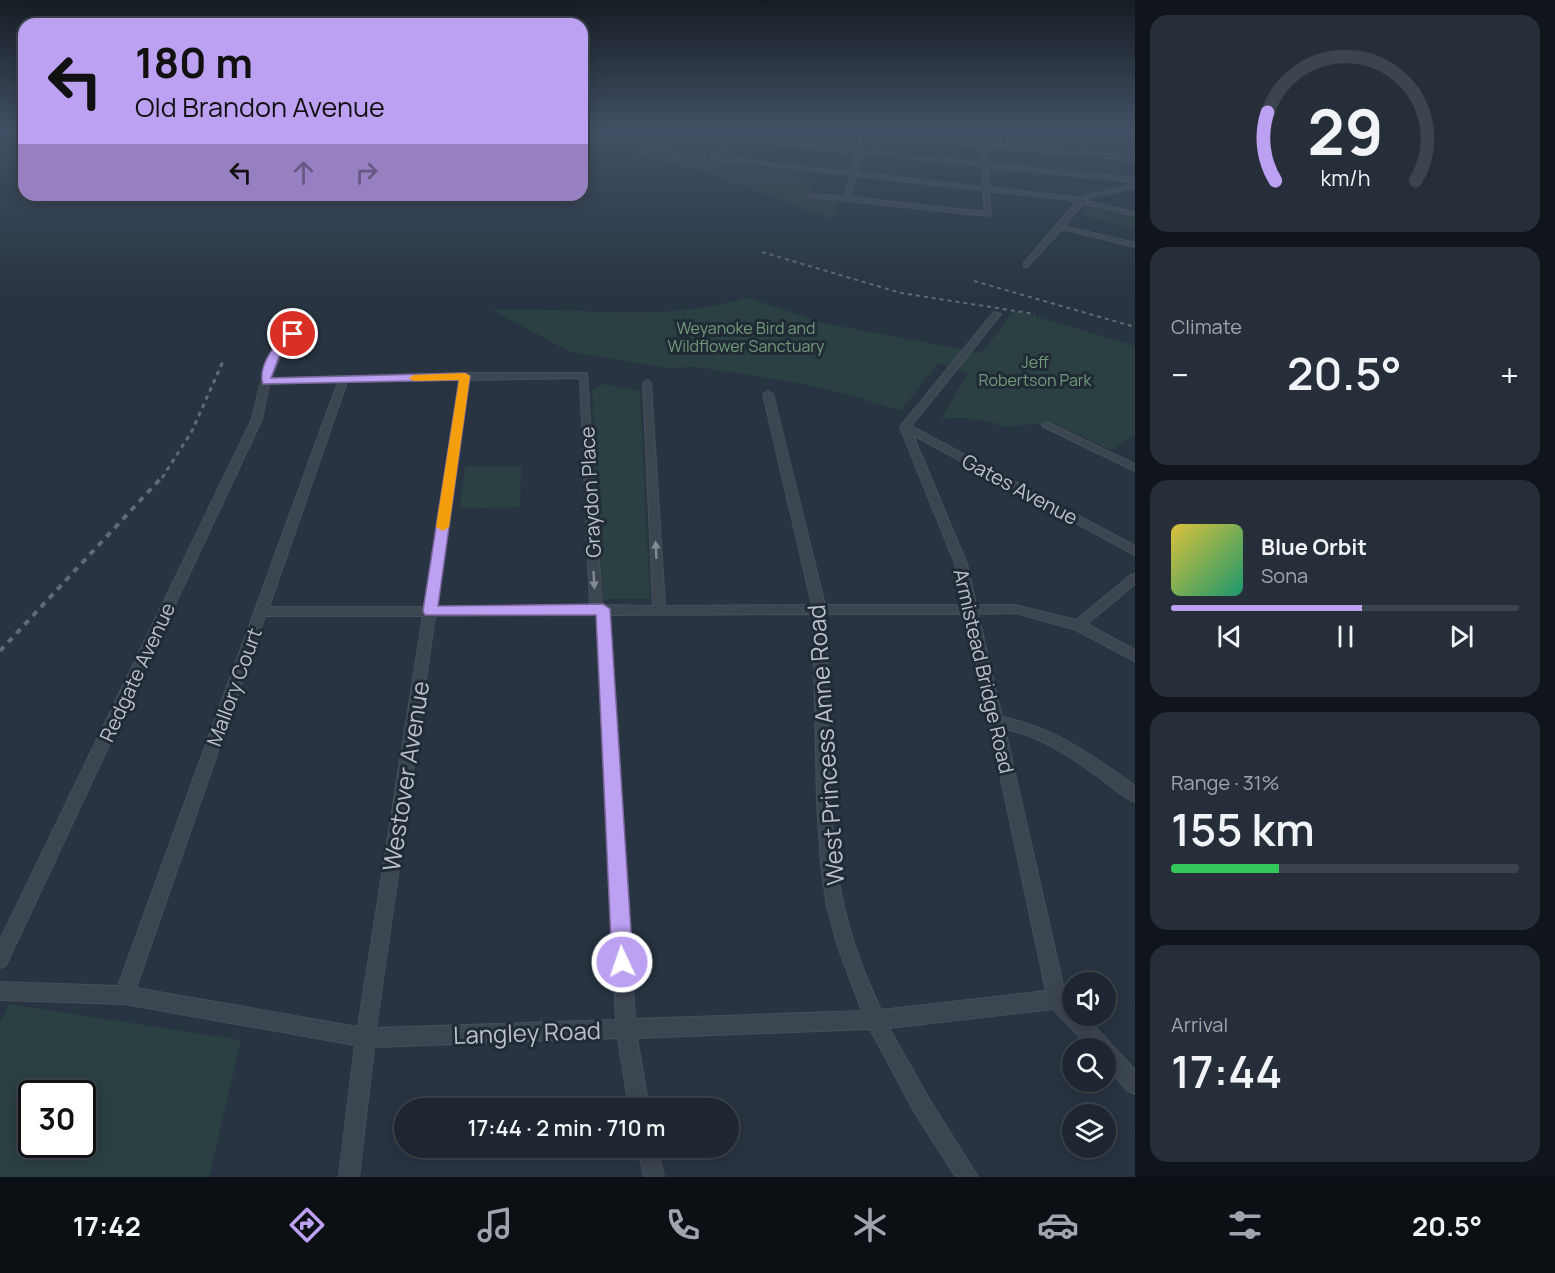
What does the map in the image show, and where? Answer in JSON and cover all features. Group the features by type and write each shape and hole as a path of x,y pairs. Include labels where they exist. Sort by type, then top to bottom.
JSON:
{"street":[{"path":"848,199 851,186"},
{"path":"958,186 1082,201 1135,214"},
{"path":"810,195 988,214 987,186"},
{"path":"1027,265 1082,201 1097,193 1130,186"},
{"path":"1060,227 1135,245"},
{"path":"905,427 997,314"},
{"name":"Redgate Avenue","path":"0,959 257,419 267,381 266,374 277,351 287,339 301,329"},
{"name":"Graydon Place","path":"465,376 584,375 626,1028 637,1098"},
{"path":"267,381 465,376"},
{"name":"Westover Avenue","path":"349,1177 366,1038 465,376"},
{"name":"Mallory Court","path":"124,995 344,379"},
{"path":"647,383 659,609"},
{"name":"West Princess Anne Road","path":"768,394 819,608 825,818 829,867 837,914 849,952 876,1020 915,1096 968,1177"},
{"path":"1047,425 1135,468"},
{"name":"Gates Avenue","path":"905,427 1135,551"},
{"name":"Armistead Bridge Road","path":"905,427 958,555 1057,999"},
{"path":"1078,625 1135,578"},
{"path":"261,612 971,607 1015,609 1078,625 1135,656"},
{"path":"996,722 1033,729 1052,738 1135,795"},
{"name":"Langley Road","path":"0,991 124,995 366,1038 876,1020 1057,999"},
{"path":"1057,999 1093,1038"},
{"path":"1116,1063 1135,1084"},
{"path":"650,1158 654,1177"}],"green space":[{"path":"742,186 813,186 811,192 815,193 813,198 839,201 833,220"},
{"path":"1089,208 1135,218 1135,223 1130,228 1081,216"},
{"path":"746,297 823,323 982,353 1014,310 1135,346 1135,435 1111,450 1053,423 996,427 1000,424 963,418 941,419 968,373 938,363 901,411 846,394 798,383 697,367 667,368 570,352 492,310 652,312 684,310"},
{"path":"604,384 640,391 650,599 603,599 592,390"},
{"path":"465,466 521,466 520,507 460,508"},
{"path":"9,1004 241,1040 209,1177 0,1177 0,1023"}],"railway":[{"path":"762,252 901,293 1035,314"},
{"path":"974,281 1135,327"},
{"path":"162,478 192,431 224,359"},
{"path":"0,651 163,476"}],"slow traffic":[{"path":"414,378 465,376 443,527"}],"route":[{"path":"293,334 277,351 266,374 267,381 465,376 430,611 603,609 622,962"}],"park label":[{"name":"Weyanoke Bird and Wildflower Sanctuary","path":"746,337"},
{"name":"Jeff Robertson Park","path":"1035,371"}]}
